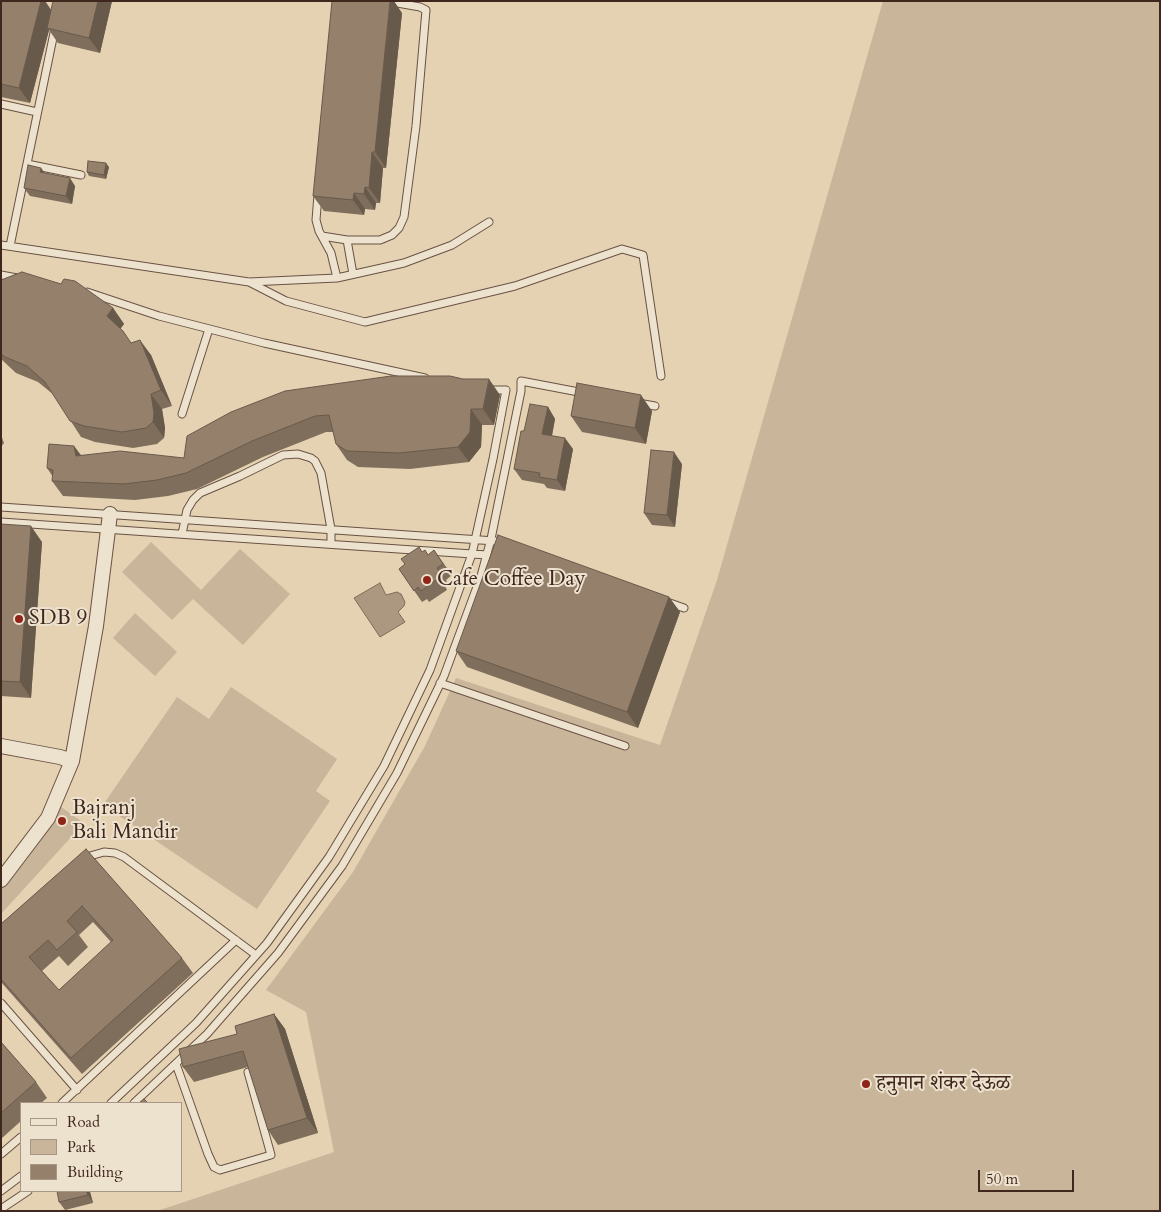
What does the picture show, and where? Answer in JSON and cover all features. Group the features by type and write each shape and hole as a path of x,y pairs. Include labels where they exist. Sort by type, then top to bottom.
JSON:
{"street":[{"path":"1,880 48,818 72,761 96,626 110,514"},
{"path":"1,746 60,756 72,761"}],"lane":[{"path":"322,236 347,240 380,240 392,235 399,228 404,217 416,126 426,10 420,7 386,1"},
{"path":"10,246 57,20"},
{"path":"1,104 38,112"},
{"path":"27,164 81,175"},
{"path":"319,190 316,220 331,254 337,278"},
{"path":"1,244 249,282 337,278 404,263 452,245 488,222"},
{"path":"347,240 353,274"},
{"path":"249,282 286,301 365,322 515,286 622,249 643,255 661,376"},
{"path":"1,275 29,280"},
{"path":"76,290 159,316 264,343 436,380"},
{"path":"182,414 209,329"},
{"path":"135,1102 207,1034 278,953 342,866 397,773 440,683 481,576 491,540 521,391 521,381 588,393"},
{"path":"112,1102 196,1023 266,943 329,857 384,766 430,670 472,554 506,390 482,389"},
{"path":"626,401 655,406"},
{"path":"182,534 187,510 200,493 283,455 298,454 311,458 318,465 321,473 331,544"},
{"path":"1,507 476,538 500,543"},
{"path":"1,522 487,555"},
{"path":"657,598 684,608"},
{"path":"440,683 625,746"},
{"path":"75,869 90,856 104,852 115,853 144,871 256,955"},
{"path":"63,1102 236,940"},
{"path":"1,1003 77,1090"},
{"path":"176,1064 208,1154 214,1166 220,1170 270,1155 248,1072"},
{"path":"1,1154 20,1138"},
{"path":"1,1191 20,1177"},
{"path":"1,1209 26,1192"}],"green space":[{"path":"883,1 1160,1 1160,1211 157,1211 334,1152 306,1012 266,990 353,872 425,746 456,678 660,745 717,580"},
{"path":"151,542 201,590 240,549 290,594 243,645 193,599 172,620 122,572"},
{"path":"135,613 177,652 155,676 113,638"},
{"path":"231,687 337,759 316,791 330,801 257,909 103,805 177,697 209,719"},
{"path":"54,802 84,823 1,914 1,879"}],"shaded area":[{"path":"380,583 386,595 397,592 401,594 405,602 398,612 405,622 380,637 354,598"}],"building":[{"path":"1,1 41,1 19,88 1,84"},
{"path":"53,1 98,1 89,38 47,28"},
{"path":"332,1 390,1 375,152 372,152 369,188 365,187 364,194 354,193 353,200 313,196"},
{"path":"88,161 106,163 104,175 87,172"},
{"path":"28,165 41,168 40,172 70,178 66,196 24,188"},
{"path":"22,272 61,284 64,279 75,281 113,308 107,316 123,331 131,343 140,340 161,390 151,394 154,413 153,422 146,428 122,432 84,426 70,421 45,382 27,366 1,354 1,280"},
{"path":"391,376 450,376 463,379 489,379 483,409 471,409 470,432 458,447 399,453 347,451 336,444 329,415 315,416 252,441 186,473 157,480 124,484 52,481 53,470 47,468 49,444 74,446 76,456 120,451 184,458 187,436 231,412 285,391"},
{"path":"577,383 641,395 635,428 571,416"},
{"path":"530,404 548,407 542,434 565,438 557,480 539,477 540,473 514,469 521,431 524,431"},
{"path":"651,450 674,452 667,515 644,513"},
{"name":"SDB 9","path":"1,524 31,526 20,682 1,681"},
{"path":"498,535 669,597 627,712 456,651"},
{"path":"419,547 422,552 425,550 428,555 434,550 443,564 437,568 440,572 436,574 439,578 421,591 418,587 414,591 399,569 405,564 401,559"},
{"path":"86,849 182,958 71,1058 1,979 1,924","holes":["82,906 113,940 59,990 29,957 48,940 57,950 77,932 67,921"]},
{"path":"274,1014 307,1118 268,1130 243,1051 183,1067 179,1049 237,1034 235,1026"},
{"path":"1,1042 36,1082 1,1113"},
{"path":"57,1192 86,1192 88,1195 59,1202"}],"place":[{"name":"Cafe Coffee Day","path":"427,580"},
{"name":"SDB 9","path":"19,619"},
{"name":"Bajranj Bali Mandir","path":"62,821"},
{"name":"हनुमान शंकर देऊळ","path":"866,1084"}]}
